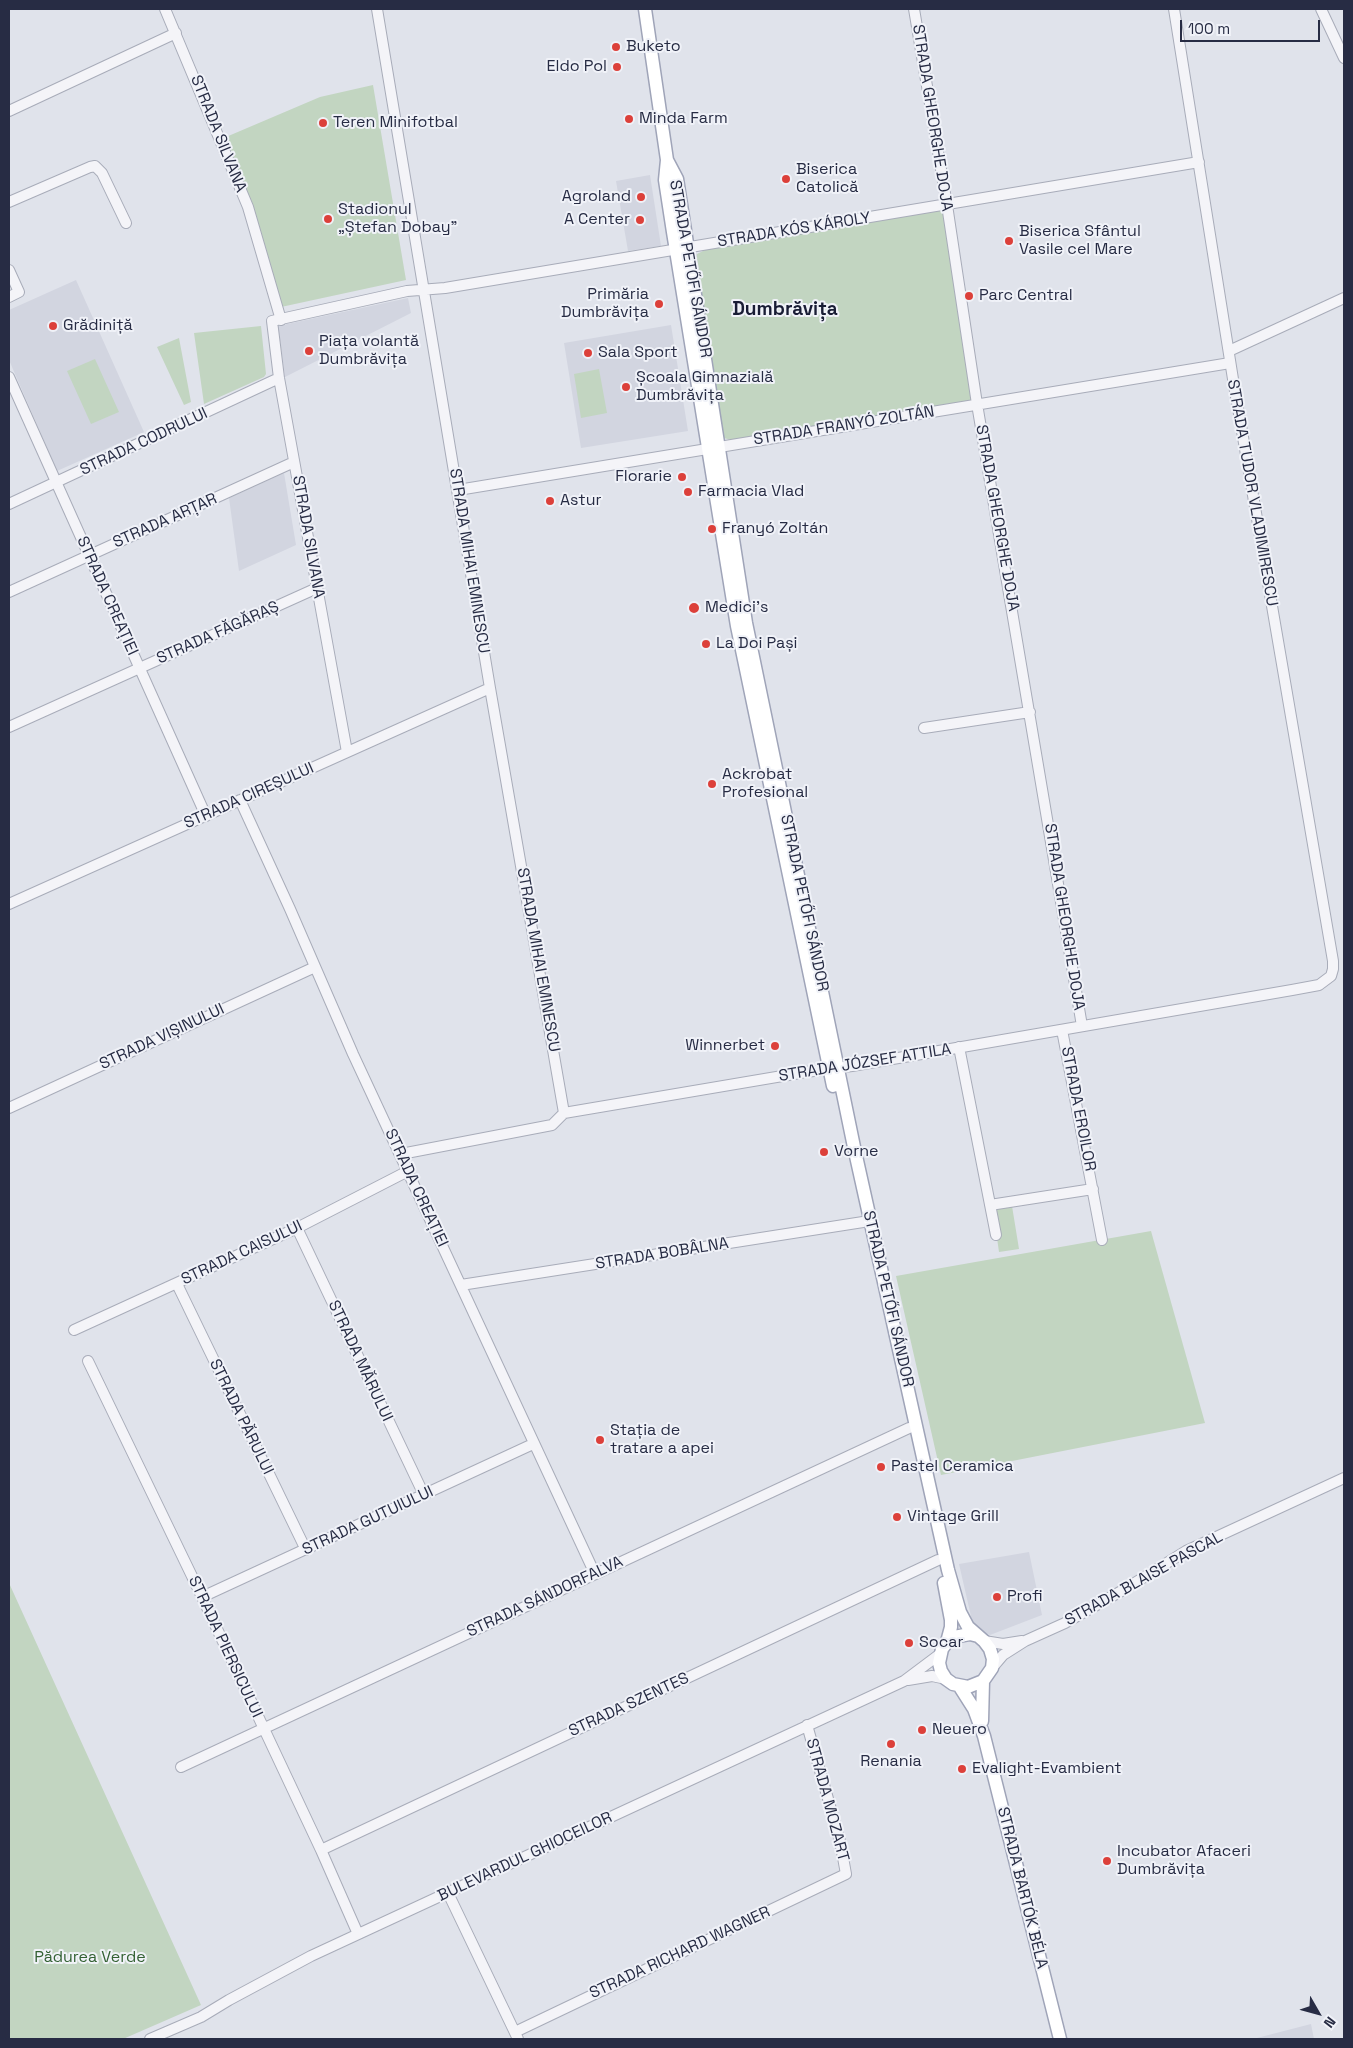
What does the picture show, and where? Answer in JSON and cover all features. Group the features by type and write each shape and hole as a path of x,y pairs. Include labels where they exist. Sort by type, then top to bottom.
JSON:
{"main road":[{"name":"STRADA PETŐFI SÁNDOR","path":"645,9 668,160 676,179 681,248 714,448 737,626 834,1069 863,1222 951,1620 950,1635 947,1642"},
{"name":"STRADA PETŐFI SÁNDOR","path":"834,1069 856,1157 948,1570 961,1617 981,1639"},
{"path":"962,1634 970,1634 981,1639 990,1649 993,1659 992,1668 983,1681 968,1687 960,1687 946,1678 941,1671 940,1654 947,1642 962,1634"},
{"name":"STRADA BARTÓK BÉLA","path":"983,1681 984,1736"},
{"name":"STRADA BARTÓK BÉLA","path":"960,1687 974,1709 984,1736 1060,2039"}],"street":[{"name":"STRADA SILVANA","path":"165,9 248,207 276,321 279,378 347,752"},
{"name":"STRADA MIHAI EMINESCU","path":"377,9 490,688 564,1113"},
{"name":"STRADA GHEORGHE DOJA","path":"914,9 1082,1026"},
{"name":"STRADA TUDOR VLADIMIRESCU","path":"1174,9 1230,362 1333,961 1331,976"},
{"path":"1321,9 1344,58"},
{"path":"9,111 176,33"},
{"name":"STRADA KÓS KÁROLY","path":"276,321 407,291 445,288 947,206 1199,162"},
{"path":"9,202 95,166 102,173 126,223"},
{"path":"9,270 19,292 9,297"},
{"path":"1229,351 1344,298"},
{"name":"STRADA FRANYÓ ZOLTÁN","path":"458,490 1230,362"},
{"name":"STRADA CREAȚIEI","path":"9,377 206,816"},
{"name":"STRADA CODRULUI","path":"9,504 279,378"},
{"name":"STRADA ARȚAR","path":"9,592 294,462"},
{"name":"STRADA FĂGĂRAȘ","path":"9,727 317,588"},
{"name":"STRADA CIREȘULUI","path":"9,904 490,688"},
{"path":"924,728 1030,712"},
{"name":"STRADA CREAȚIEI","path":"240,800 353,1054 595,1574"},
{"name":"STRADA VIȘINULUI","path":"9,1108 315,967"},
{"name":"STRADA JÓZSEF ATTILA","path":"401,1154 552,1125 564,1113 1319,986 1331,976"},
{"name":"STRADA EROILOR","path":"1062,1030 1102,1240"},
{"path":"959,1047 996,1235"},
{"name":"STRADA CAISULUI","path":"74,1330 296,1228 408,1171"},
{"name":"STRADA EROILOR","path":"990,1205 1093,1189"},
{"name":"STRADA BOBÂLNA","path":"461,1285 863,1222"},
{"name":"STRADA MĂRULUI","path":"296,1228 424,1495"},
{"name":"STRADA PĂRULUI","path":"177,1284 306,1550"},
{"name":"STRADA PIERSICULUI","path":"88,1361 202,1597 321,1850 358,1934"},
{"name":"STRADA SÁNDORFALVA","path":"181,1767 909,1428"},
{"name":"STRADA GUTUIULUI","path":"202,1597 533,1444"},
{"name":"STRADA BLAISE PASCAL","path":"992,1668 1003,1655 1025,1641 1065,1623 1186,1552 1344,1478"},
{"name":"STRADA SZENTES","path":"321,1850 938,1560"},
{"name":"STRADA BLAISE PASCAL","path":"981,1639 1003,1644 1025,1641"},
{"name":"BULEVARDUL GHIOCEILOR","path":"150,2039 201,2017 311,1956 904,1681 940,1654"},
{"name":"BULEVARDUL GHIOCEILOR","path":"904,1681 932,1676 946,1678"},
{"name":"STRADA MOZART","path":"807,1725 840,1841 846,1874"},
{"name":"STRADA RICHARD WAGNER","path":"517,2035 846,1874"},
{"path":"448,1893 517,2035"}],"shaded area":[{"path":"650,175 661,246 628,251 616,181"},
{"path":"76,280 144,432 57,471 9,360 9,310"},
{"name":"Piața volantă Dumbrăvița","path":"408,298 411,313 285,377 278,326"},
{"name":"Școala Gimnazială Dumbrăvița","path":"671,325 688,431 581,448 564,343"},
{"path":"284,473 296,545 239,571 229,498"},
{"path":"1029,1552 1042,1615 990,1635 979,1630 973,1625 959,1564"},
{"path":"1311,2024 1314,2039 1253,2039"}],"green space":[{"name":"Stadionul „Ștefan Dobay”","path":"373,85 406,280 281,307 252,204 226,137 320,97"},
{"path":"947,205 977,404 731,440 724,438 720,433 693,262 697,254 705,250"},
{"path":"261,326 266,374 264,377 204,404 194,333"},
{"path":"179,338 191,402 184,405 157,347"},
{"path":"95,359 119,412 91,424 67,371"},
{"path":"599,369 607,413 581,418 574,374"},
{"path":"1012,1206 1019,1249 999,1252 993,1210"},
{"path":"1151,1231 1205,1423 941,1475 896,1276"},
{"name":"Pădurea Verde","path":"9,1583 201,2005 123,2039 9,2039"}],"place":[{"name":"Buketo","path":"616,47"},
{"name":"Eldo Pol","path":"617,67"},
{"name":"Minda Farm","path":"629,119"},
{"name":"Teren Minifotbal","path":"323,123"},
{"name":"Biserica Catolică","path":"786,179"},
{"name":"Agroland","path":"641,197"},
{"name":"Stadionul „Ștefan Dobay”","path":"328,219"},
{"name":"A Center","path":"640,220"},
{"name":"Biserica Sfântul Vasile cel Mare","path":"1009,241"},
{"name":"Parc Central","path":"969,296"},
{"name":"Primăria Dumbrăvița","path":"659,304"},
{"name":"Grădiniță","path":"53,326"},
{"name":"Piața volantă Dumbrăvița","path":"309,351"},
{"name":"Sala Sport","path":"588,353"},
{"name":"Școala Gimnazială Dumbrăvița","path":"626,387"},
{"name":"Florarie","path":"682,477"},
{"name":"Farmacia Vlad","path":"688,492"},
{"name":"Astur","path":"550,501"},
{"name":"Franyó Zoltán","path":"712,529"},
{"name":"Medici's","path":"694,608"},
{"name":"La Doi Pași","path":"706,644"},
{"name":"Ackrobat Profesional","path":"712,784"},
{"name":"Winnerbet","path":"775,1046"},
{"name":"Vorne","path":"824,1152"},
{"name":"Stația de tratare a apei","path":"600,1440"},
{"name":"Pastel Ceramica","path":"881,1467"},
{"name":"Vintage Grill","path":"897,1517"},
{"name":"Profi","path":"997,1597"},
{"name":"Socar","path":"909,1643"},
{"name":"Neuero","path":"922,1730"},
{"name":"Renania","path":"891,1744"},
{"name":"Evalight-Evambient","path":"962,1769"},
{"name":"Incubator Afaceri Dumbrăvița","path":"1107,1861"}],"district":[{"name":"Dumbrăvița","path":"785,310"}]}
